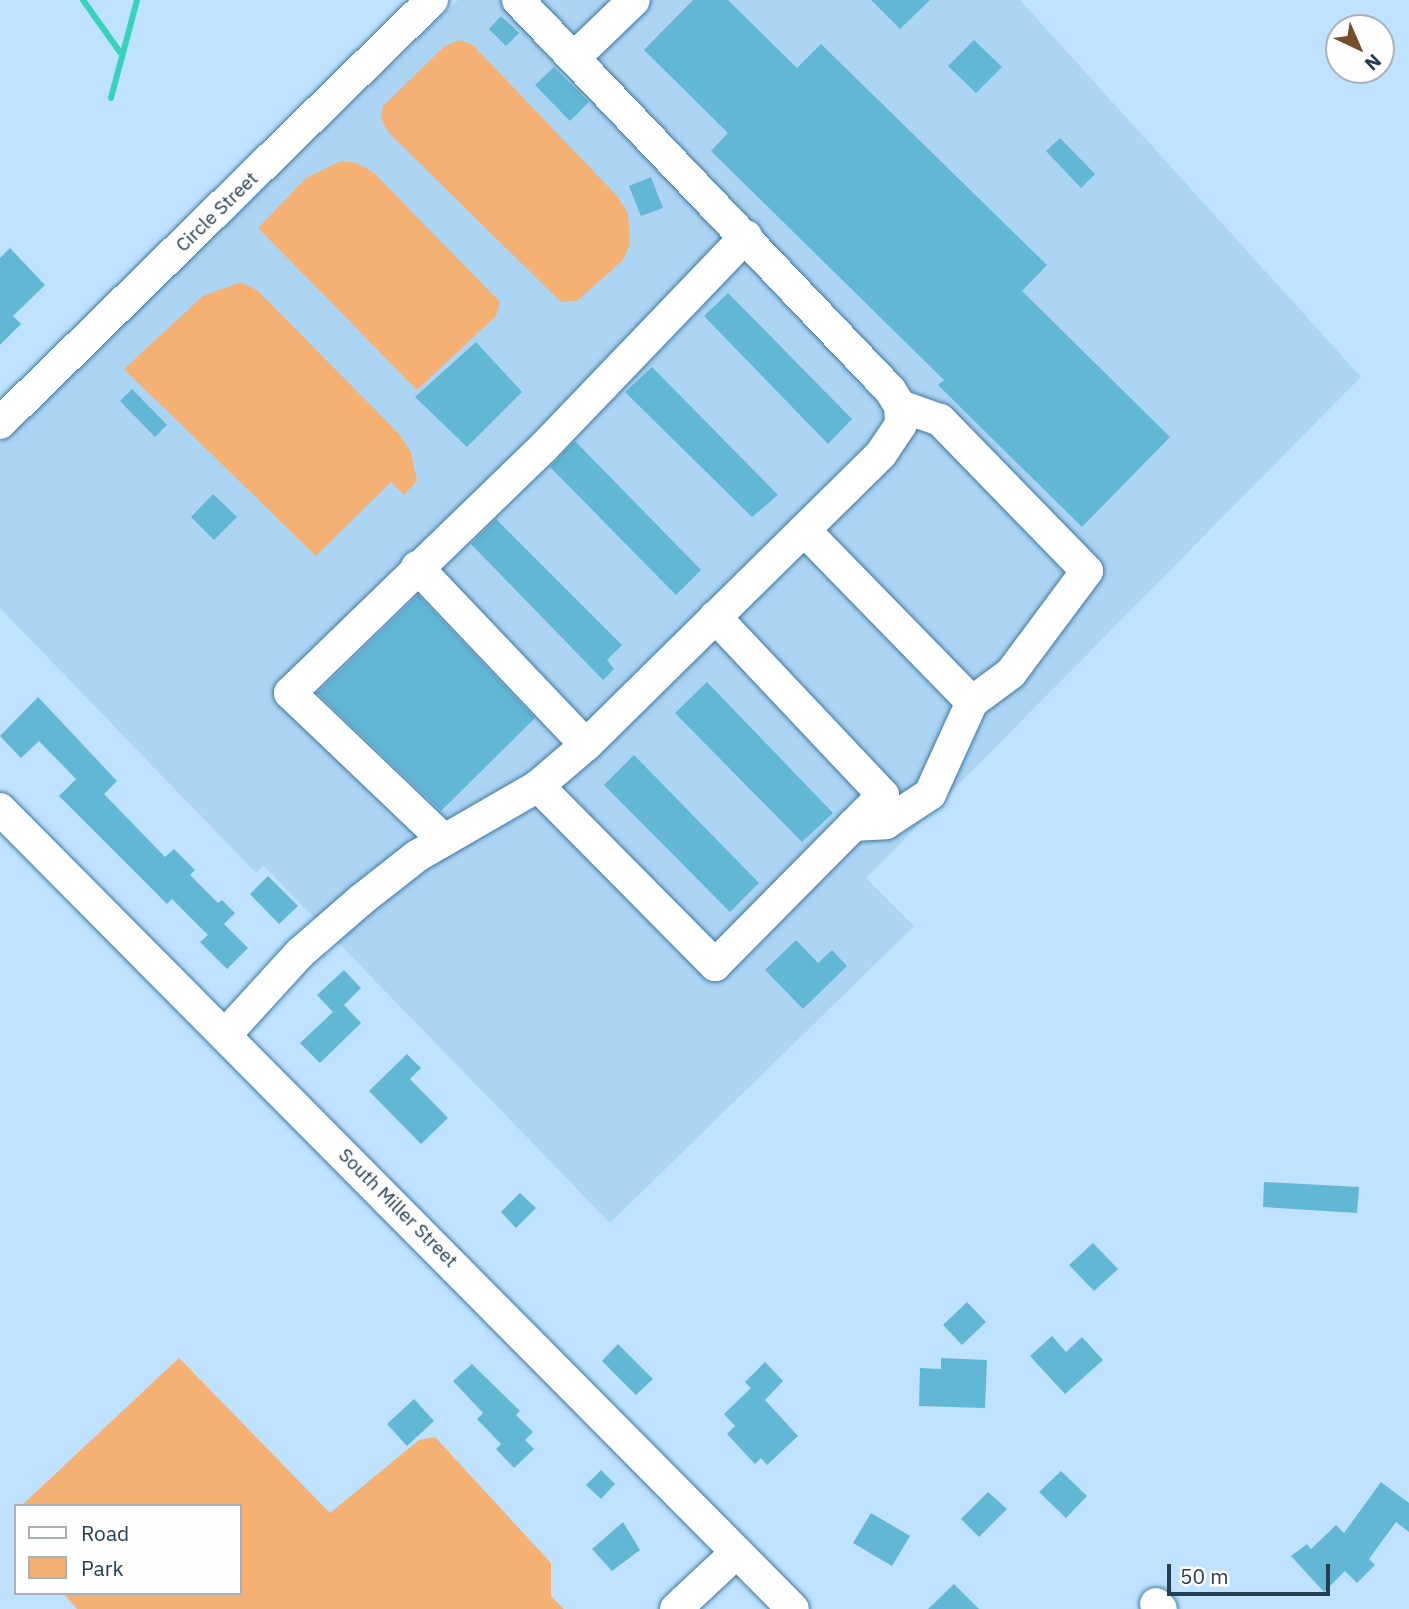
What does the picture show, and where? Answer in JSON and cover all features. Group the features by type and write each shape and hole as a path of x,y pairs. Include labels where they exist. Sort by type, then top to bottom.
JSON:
{"street":[{"name":"Circle Street","path":"0,423 432,0"},
{"path":"518,0 746,236 900,406 940,420 1087,571 1011,673 972,702 930,794 886,823 853,825"},
{"path":"574,58 634,0"},
{"path":"444,840 290,693 417,567 544,447 746,236"},
{"path":"226,1034 300,953 361,900 444,840 538,786 586,745 881,454 901,424 900,406"},
{"path":"804,530 972,702"},
{"path":"417,567 586,745"},
{"path":"538,786 715,965 883,795 715,617"},
{"name":"South Miller Street","path":"0,809 226,1034 793,1609"},
{"path":"676,1609 737,1552"}],"shaded area":[{"path":"458,0 1020,0 1361,377 866,878 914,926 610,1223 264,866 256,873 0,608 0,444"}],"green space":[{"path":"459,40 473,45 617,196 628,213 630,244 623,260 577,301 561,302 389,133 381,119 383,106 445,46"},
{"path":"341,161 357,163 374,173 500,302 496,316 417,390 258,228 306,178"},
{"path":"241,282 258,291 399,434 411,452 417,481 404,495 391,482 316,556 124,369 203,296"},
{"path":"179,1358 330,1513 419,1440 435,1437 551,1563 551,1596 564,1609 77,1609 65,1595 242,1595 242,1504 23,1504"}],"building":[{"path":"693,0 728,0 797,68 821,44 1047,265 1022,291 1170,437 1082,527 938,385 944,380 711,151 728,133 644,50"},
{"path":"871,0 930,0 900,29"},
{"path":"501,16 519,33 506,46 489,29"},
{"path":"974,40 1002,67 976,93 948,66"},
{"path":"554,67 589,102 570,121 535,85"},
{"path":"1060,138 1095,174 1081,188 1046,151"},
{"path":"651,177 663,208 641,216 629,186"},
{"path":"10,248 45,285 13,316 21,324 0,345 0,258"},
{"path":"728,293 852,419 828,444 704,316"},
{"path":"476,342 522,392 467,447 415,397"},
{"path":"652,367 778,495 752,517 625,392"},
{"path":"132,389 167,425 155,437 120,401"},
{"path":"575,441 701,570 676,595 550,467"},
{"path":"213,494 237,517 214,540 191,517"},
{"path":"496,519 622,645 607,660 614,669 603,680 471,544"},
{"path":"418,595 535,718 441,811 317,693"},
{"path":"707,682 833,813 802,842 675,713"},
{"path":"38,697 117,781 104,794 165,857 174,849 195,870 190,875 218,903 222,900 235,913 224,924 248,948 227,969 200,942 208,935 172,899 167,904 59,796 76,779 39,741 21,758 0,736"},
{"path":"634,755 759,883 730,912 604,785"},
{"path":"268,876 298,906 279,924 250,894"},
{"path":"796,940 818,963 832,950 847,966 803,1009 765,970"},
{"path":"344,970 361,988 344,1005 361,1023 320,1063 300,1043 333,1012 317,995"},
{"path":"407,1054 421,1068 410,1079 448,1118 421,1144 369,1091"},
{"path":"1264,1182 1359,1187 1357,1213 1263,1207"},
{"path":"520,1193 536,1208 516,1228 501,1212"},
{"path":"1093,1243 1118,1269 1094,1291 1069,1265"},
{"path":"967,1302 986,1322 962,1345 943,1325"},
{"path":"1052,1336 1066,1352 1082,1337 1103,1360 1065,1394 1030,1356"},
{"path":"618,1344 653,1379 636,1395 602,1361"},
{"path":"941,1358 987,1360 985,1408 919,1406 920,1368 941,1369"},
{"path":"765,1362 783,1381 765,1400 798,1436 767,1465 761,1458 755,1464 727,1434 735,1426 724,1414 751,1388 745,1382"},
{"path":"472,1364 520,1411 516,1415 533,1432 525,1440 534,1449 514,1468 496,1449 501,1444 477,1419 483,1413 453,1381"},
{"path":"414,1399 434,1421 407,1446 387,1424"},
{"path":"601,1470 615,1484 601,1499 586,1485"},
{"path":"1061,1471 1087,1496 1066,1518 1039,1492"},
{"path":"1381,1482 1409,1503 1409,1532 1396,1522 1369,1559 1375,1565 1357,1583 1345,1571 1324,1592 1291,1556 1307,1544 1311,1549 1336,1525 1344,1533"},
{"path":"988,1492 1007,1509 979,1537 961,1519"},
{"path":"871,1513 910,1536 892,1566 853,1543"},
{"path":"623,1522 640,1550 612,1571 592,1549"},
{"path":"954,1584 979,1609 928,1609"}],"waterway":[{"path":"83,0 120,52"},
{"path":"111,98 137,0"}]}
